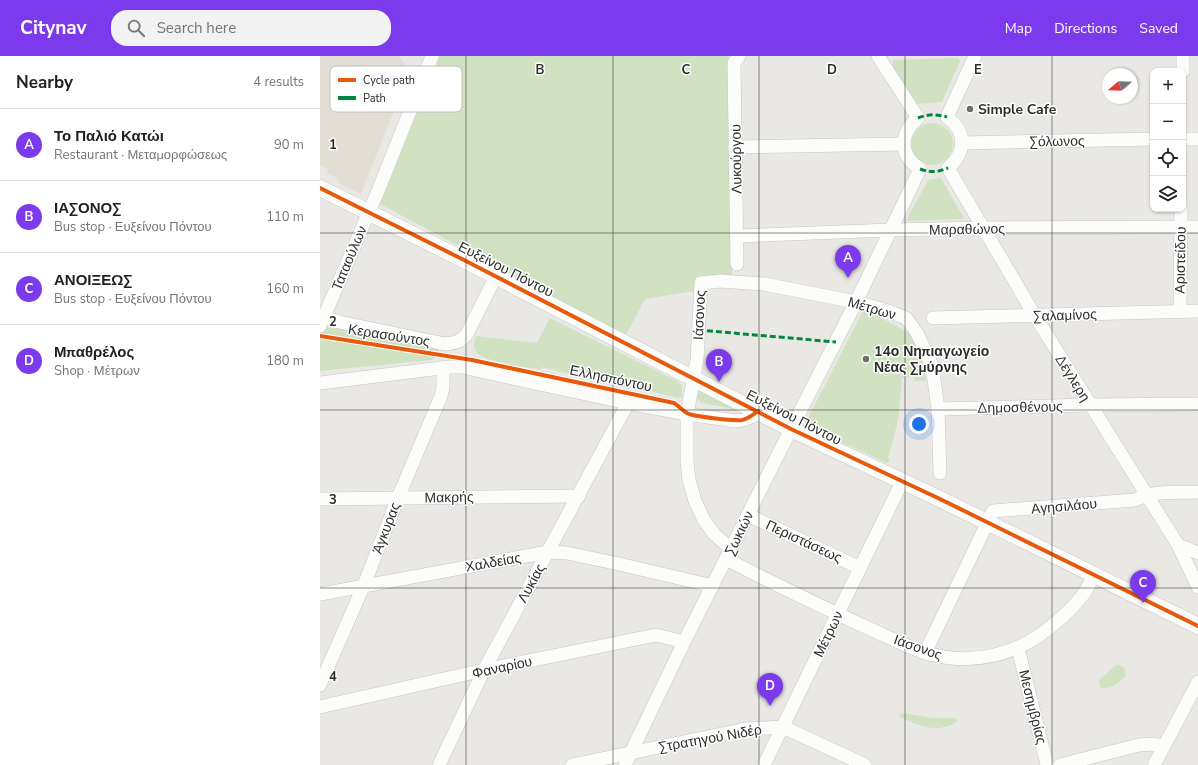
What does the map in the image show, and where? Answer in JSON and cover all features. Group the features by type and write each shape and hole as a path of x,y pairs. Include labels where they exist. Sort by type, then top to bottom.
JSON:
{"street":[{"name":"Ταταούλων","path":"428,66 432,56"},
{"name":"Λυκούργου","path":"737,264 734,63 739,56"},
{"path":"736,147 904,144 905,134 910,125 918,118 878,56"},
{"path":"962,143 958,128 947,117 975,56"},
{"path":"1183,56 1183,68"},
{"name":"Ταταούλων","path":"321,320 378,191 410,112"},
{"name":"Σόλωνος","path":"962,143 1150,139"},
{"path":"1186,139 1198,139"},
{"name":"Δέγλερη","path":"962,143 960,153 956,161 948,168 1035,316 1178,545 1198,587"},
{"name":"Σωκιών","path":"625,765 684,642 856,302 920,169 908,159 904,144"},
{"name":"Ευξείνου Πόντου","path":"320,188 496,276 791,429 1094,574 1198,626"},
{"name":"Αριστείδου","path":"1180,311 1181,212"},
{"name":"Μαραθώνος","path":"737,236 983,228 1198,227"},
{"name":"Κερασούντος","path":"321,320 445,344 459,342 464,339 467,334 496,276"},
{"name":"Μέτρων","path":"701,283 720,281 764,284 856,302 885,310 906,318 917,333 932,365 938,409 940,473"},
{"name":"Ιάσονος","path":"701,283 697,360 687,414 687,462 689,480 695,501 704,520 729,554 838,615 908,647 925,653 951,658 985,657 1018,648 1044,634 1083,596 1094,574"},
{"name":"Σαλαμίνος","path":"933,318 1198,311"},
{"name":"Ελλησπόντου","path":"320,383 456,367 468,368 628,403 735,421 751,417 758,411"},
{"name":"Άγκυρας","path":"320,685 364,585 398,498 441,396 443,387 443,368"},
{"name":"Λυκίας","path":"439,765 484,670 628,403"},
{"name":"Δημοσθένους","path":"938,409 1198,404"},
{"name":"Μέτρων","path":"764,765 902,482"},
{"path":"1146,494 1198,492"},
{"name":"Αγησιλάου","path":"988,523 993,512 1135,500 1146,494"},
{"name":"Μακρής","path":"320,499 579,496"},
{"name":"Περιστάσεως","path":"748,515 860,568"},
{"path":"925,653 988,523"},
{"path":"1178,545 1198,553"},
{"name":"Χαλδείας","path":"320,594 548,552 567,553 713,586"},
{"name":"Φαναρίου","path":"320,707 484,670 656,635 684,642"},
{"name":"Μεσημβρίας","path":"1018,648 1047,765"},
{"path":"1154,765 1198,682"},
{"name":"Στρατηγού Νιδέρ","path":"572,765 746,730 783,727 865,765"},
{"path":"1060,765 1139,744 1163,746"}],"shaded area":[{"path":"320,56 399,56 406,66 330,66 330,112 394,112 361,194 338,183 337,178 327,173 328,169 320,165"}],"green space":[{"path":"440,56 729,56 732,275 696,278 695,291 645,299 626,335 380,204 417,112 462,112 462,66 436,66"},
{"path":"958,58 960,61 942,102 916,104 892,65 893,60"},
{"path":"932,123 947,129 953,144 947,159 932,165 917,159 911,144 917,129"},
{"path":"941,178 964,218 908,221 907,219 928,180"},
{"path":"864,309 910,333 924,362 926,381 915,381 914,377 902,378 898,421 888,458 890,459 887,463 835,439 806,422"},
{"path":"550,318 679,382 682,386 682,397 678,398 597,378 596,375 590,373 583,377 542,367 541,370 507,364 481,356 475,349 474,345 476,336 537,343"},
{"path":"327,324 438,349 437,355 431,360 320,371 320,329"},
{"path":"700,391 739,410 702,403 696,396"},
{"path":"1116,665 1120,665 1124,668 1126,675 1115,685 1108,688 1101,688 1099,680"},
{"path":"903,713 933,718 955,718 957,719 957,722 942,728 921,726 900,717 899,715"}],"marked path":[{"path":"918,118 932,115 947,117"},
{"path":"920,169 934,172 948,168"},
{"path":"698,330 836,342"}],"cycle path":[{"path":"320,188 462,259 791,429 940,499 1198,626"},
{"path":"320,336 472,360 674,403 687,413 700,416 742,420 758,411"}],"place":[{"name":"Simple Cafe","path":"970,109"},
{"name":"Το Παλιό Κατώι","path":"848,278"},
{"name":"14ο Νηπιαγωγείο Νέας Σμύρνης","path":"866,359"},
{"name":"ΙΑΣΟΝΟΣ","path":"719,382"},
{"name":"ΑΝΟΙΞΕΩΣ","path":"1143,603"},
{"name":"Μπαθρέλος","path":"770,706"}]}
